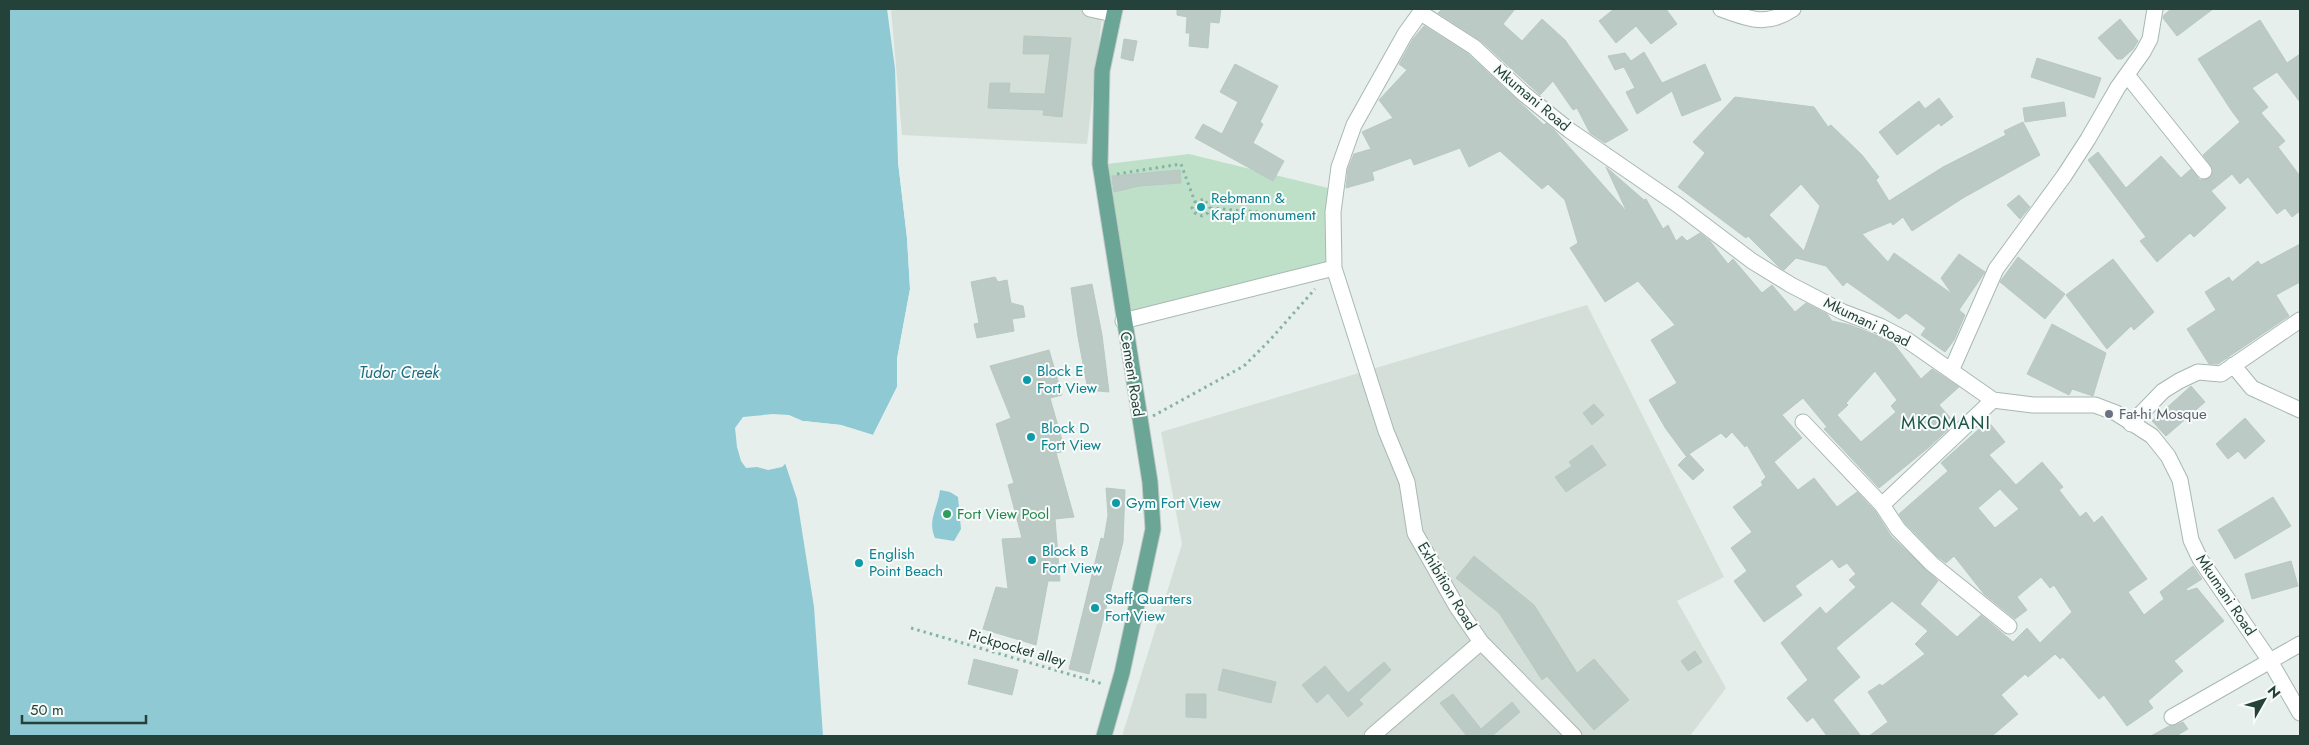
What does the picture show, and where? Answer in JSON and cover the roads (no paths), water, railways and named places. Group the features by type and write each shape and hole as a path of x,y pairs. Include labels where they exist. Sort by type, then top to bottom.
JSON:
{"main road":[{"name":"Cement Road","path":"1104,736 1118,689 1153,529 1150,482 1123,321 1102,176 1099,122 1102,71 1114,11"}],"street":[{"path":"1090,9 1114,11"},
{"path":"1721,9 1754,21 1784,15 1793,9"},
{"path":"1951,371 1996,270 2012,245 2064,176 2150,39 2155,9"},
{"name":"Exhibition Road","path":"1422,11 1405,34 1358,116 1339,167 1333,212 1334,268 1386,431 1407,482 1415,533 1457,608 1482,642 1574,736"},
{"name":"Mkumani Road","path":"1422,11 1474,47 1524,94 1570,130 1678,205 1752,261 1842,312 1880,326 1907,340 1993,400 2033,405 2095,405 2116,413 2152,436 2168,456 2180,480 2191,540 2200,559 2270,661 2300,713"},
{"path":"2127,75 2204,171"},
{"path":"1123,321 1334,268"},
{"path":"2131,424 2163,390 2198,372 2221,374 2300,320"},
{"path":"2233,366 2252,388 2300,410"},
{"path":"1882,505 1993,400"},
{"path":"1803,422 1882,505 1898,529 1932,564 2009,626"},
{"path":"1372,736 1482,642"},
{"path":"2172,717 2300,644"}],"water":[{"name":"Tudor Creek","path":"9,9 887,9 895,69 898,162 907,238 910,289 897,359 897,387 873,435 841,425 804,421 783,457 797,499 814,607 823,736 9,736"},
{"name":"Fort View Pool","path":"940,490 950,492 958,497 961,529 954,541 935,538 933,532 932,525"}],"place":[{"name":"Rebmann & Krapf monument","path":"1201,207"},
{"name":"Block E Fort View","path":"1027,380"},
{"name":"Fat-hi Mosque","path":"2109,414"},
{"name":"Block D Fort View","path":"1031,437"},
{"name":"Gym Fort View","path":"1116,503"},
{"name":"Fort View Pool","path":"947,514"},
{"name":"Block B Fort View","path":"1032,560"},
{"name":"English Point Beach","path":"859,563"},
{"name":"Staff Quarters Fort View","path":"1095,608"}],"district":[{"name":"MKOMANI","path":"1946,423"}]}
